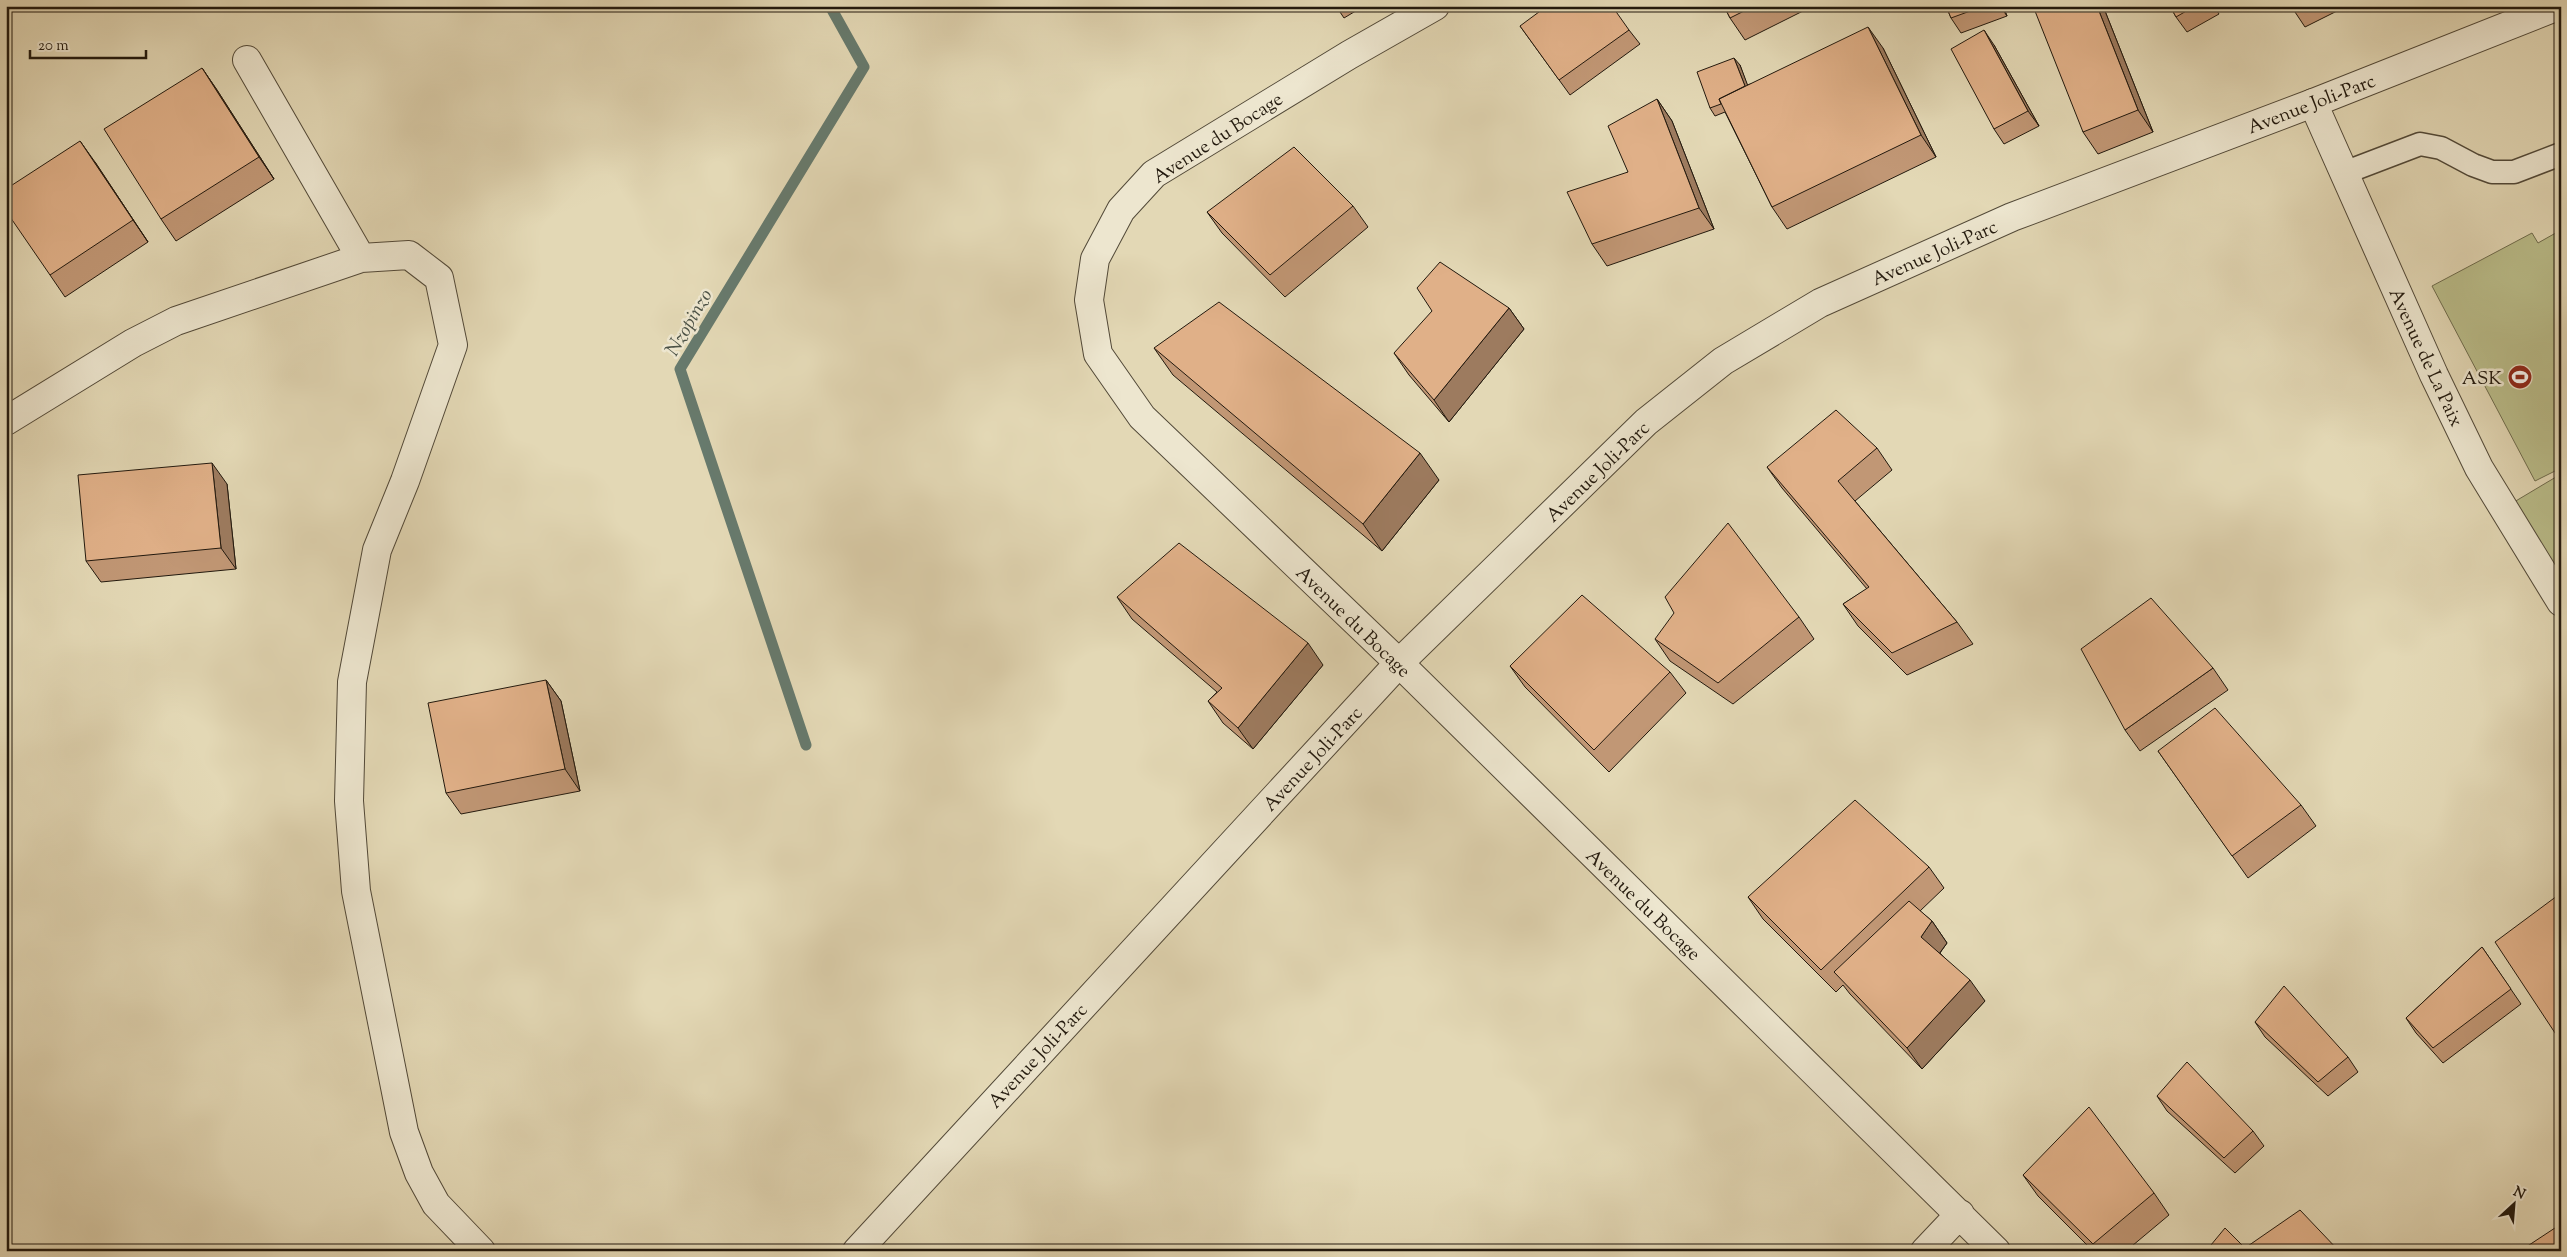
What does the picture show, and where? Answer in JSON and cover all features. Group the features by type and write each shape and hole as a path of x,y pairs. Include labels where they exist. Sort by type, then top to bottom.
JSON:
{"street":[{"name":"Avenue du Bocage","path":"1435,6 1349,55 1154,174 1121,210 1095,259 1089,300 1098,354 1142,417 1399,663 1996,1251"},
{"name":"Avenue Joli-Parc","path":"857,1251 1399,663 1646,422 1723,361 1820,303 2012,217 2313,103 2558,6"},
{"path":"247,60 361,258"},
{"name":"Avenue de La Paix","path":"2313,103 2434,375 2479,468 2561,602"},
{"path":"6,421 133,342 176,321 361,258 409,255 439,278 453,345 405,481 377,550 352,682 349,802 356,891 404,1132 419,1173 436,1204 481,1251"},
{"path":"1925,1251 1960,1214"}],"lane":[{"path":"2344,172 2420,144 2442,148 2473,165 2492,172 2514,172 2561,154"}],"green space":[{"name":"ASK","path":"2561,230 2561,468 2535,481 2432,286 2532,233 2538,243"},
{"path":"2561,474 2561,590 2504,508"}],"building":[{"path":"1547,6 1612,6 1629,30 1559,80 1520,26"},
{"path":"1724,6 1754,6 1730,18"},
{"path":"1946,6 1984,6 1951,18"},
{"path":"2033,6 2097,6 2138,110 2083,132"},
{"path":"2170,6 2195,6 2176,17"},
{"path":"2291,6 2307,6 2295,12"},
{"path":"1868,27 1921,135 1772,207 1719,99"},
{"path":"1984,30 2028,111 1994,129 1951,49"},
{"path":"1734,58 1745,86 1719,99 1721,104 1710,108 1697,72"},
{"path":"202,68 259,157 161,219 104,129"},
{"path":"1657,99 1699,208 1592,244 1567,192 1628,172 1608,126"},
{"path":"80,141 133,220 50,275 6,211 6,189"},
{"path":"1294,147 1353,206 1270,275 1207,212"},
{"path":"1440,262 1509,308 1434,400 1394,353 1432,311 1417,288"},
{"path":"1219,302 1420,453 1363,524 1154,348"},
{"path":"1836,410 1877,448 1838,481 1957,622 1892,653 1843,604 1869,587 1767,467"},
{"path":"212,463 221,548 86,561 78,475"},
{"path":"1728,523 1799,617 1718,683 1655,639 1674,613 1665,597"},
{"path":"1179,543 1308,643 1238,728 1208,701 1222,688 1117,597"},
{"path":"1582,595 1670,672 1594,750 1510,666"},
{"path":"2151,598 2213,668 2125,730 2081,649"},
{"path":"546,680 565,769 446,793 428,703"},
{"path":"2215,708 2301,805 2232,856 2158,751"},
{"path":"1855,800 1929,867 1821,970 1748,897"},
{"path":"2561,893 2561,1042 2495,942"},
{"path":"1909,901 1932,921 1921,937 1970,980 1907,1048 1834,972"},
{"path":"2482,947 2511,989 2433,1048 2406,1018"},
{"path":"2284,986 2348,1057 2318,1082 2255,1022"},
{"path":"2187,1062 2253,1131 2224,1158 2157,1096"},
{"path":"2089,1107 2154,1193 2093,1244 2023,1175"},
{"path":"2300,1210 2339,1251 2206,1251 2225,1228 2245,1248"},
{"path":"2561,1224 2561,1251 2520,1251"}],"waterway":[{"name":"Nzopinzo","path":"806,745 680,369 864,67 830,6"}],"place":[{"name":"ASK","path":"2520,377"}]}
